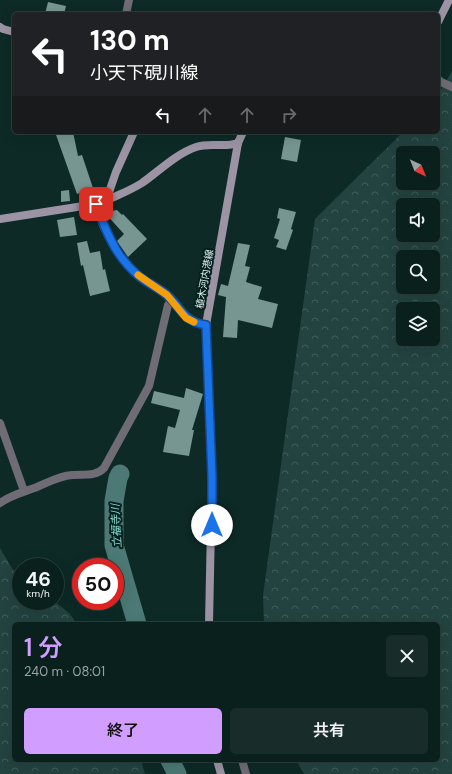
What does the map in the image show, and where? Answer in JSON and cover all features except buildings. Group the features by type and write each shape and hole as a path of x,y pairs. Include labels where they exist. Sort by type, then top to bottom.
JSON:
{"main road":[{"path":"440,18 449,0"},
{"path":"0,26 3,29 12,31"},
{"path":"106,201 116,172 133,134"},
{"name":"植木河内港線","path":"209,622 212,476 206,325 238,143 242,134"},
{"path":"0,219 96,204 106,201 142,183 167,164 194,148 205,145 230,146 238,143"},
{"path":"96,204 98,213 109,239 124,262 141,278 167,295 186,318 197,324 206,325"},
{"path":"218,762 221,774"}],"street":[{"path":"126,12 129,0"},
{"path":"440,81 452,87"},
{"path":"0,503 56,478 70,475 95,474 104,468 149,386 168,305 172,300"},
{"path":"0,423 24,491"},
{"path":"243,762 246,774"}],"green space":[{"path":"452,71 452,774 304,774 297,762 440,762 440,622 264,622 263,595 315,219 401,134 440,134 440,92"},
{"path":"0,548 12,568 12,610 64,609 76,622 12,622 12,762 142,762 145,774 0,774"}],"waterway":[{"name":"立福寺川","path":"120,474 114,501 114,545 136,622"},
{"name":"立福寺川","path":"171,762 177,774"}],"slow traffic":[{"path":"138,275 167,295 186,318 194,322"}],"route":[{"path":"96,204 98,213 109,239 124,262 141,278 167,295 186,318 197,324 206,325 212,476 212,525"}]}
